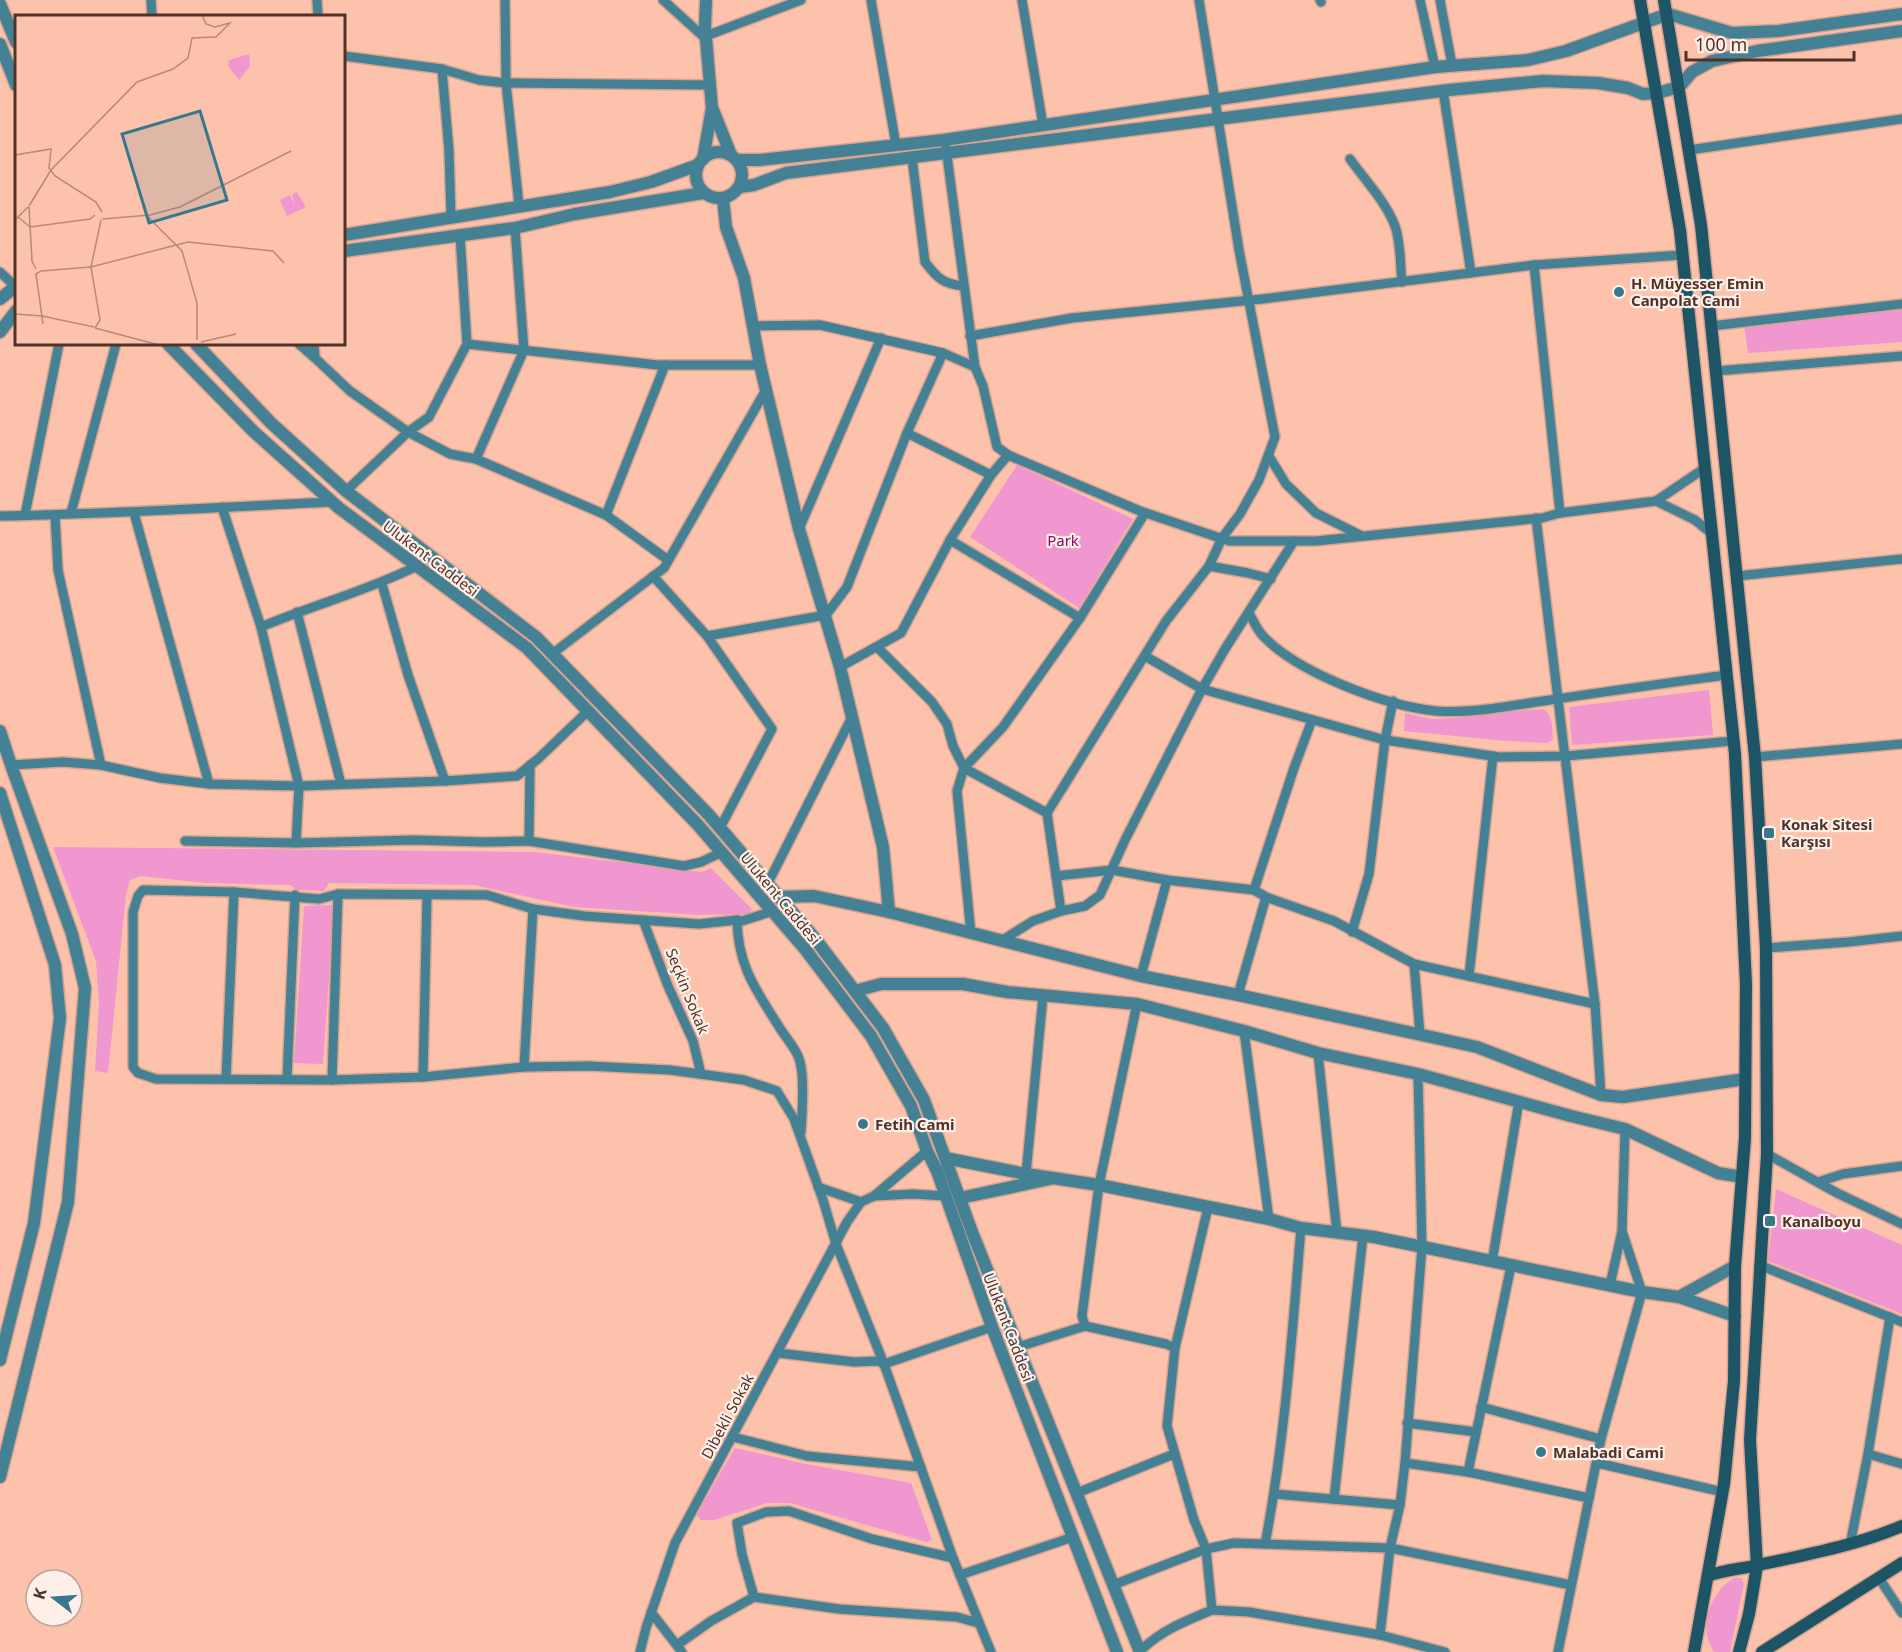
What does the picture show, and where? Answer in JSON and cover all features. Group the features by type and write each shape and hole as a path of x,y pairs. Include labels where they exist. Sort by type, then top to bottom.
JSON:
{"main road":[{"path":"1640,0 1682,255 1705,468 1733,741 1746,984 1745,1138 1735,1266 1734,1381 1723,1492 1694,1652"},
{"path":"1664,0 1701,225 1755,757 1766,948 1767,1154 1750,1440 1757,1566 1749,1614 1739,1652"},
{"path":"1708,1576 1732,1568 1757,1566 1850,1545 1902,1526"},
{"path":"1762,1652 1902,1563"}],"street":[{"path":"151,0 152,15"},
{"path":"317,0 318,15"},
{"path":"505,0 506,83 519,205"},
{"path":"663,0 706,37"},
{"path":"706,0 706,37 712,108 708,141 696,180 703,193 709,197 723,199 740,187 754,185 786,173 1443,90 1543,81 1598,83 1628,88 1643,94 1657,93 1679,87 1692,72 1712,61 1756,51 1902,31"},
{"path":"706,37 801,0"},
{"path":"871,0 896,145"},
{"path":"1022,0 1043,125"},
{"path":"1061,911 1047,813 1166,621 1209,566 1222,538 1240,514 1269,456 1275,437 1248,299 1199,0"},
{"path":"1420,0 1435,67"},
{"path":"1440,0 1452,65"},
{"path":"0,4 15,40"},
{"path":"345,235 609,192 651,182 701,162 716,152 760,160 944,140 1435,67 1528,60 1594,41 1668,14 1732,33 1778,31 1902,14"},
{"path":"0,44 15,82"},
{"path":"345,56 442,69 479,80 506,83 710,85"},
{"path":"442,69 449,150 451,216"},
{"path":"1443,90 1471,273"},
{"path":"712,108 742,173 740,187"},
{"path":"1689,150 1902,119"},
{"path":"944,140 975,367 983,386 997,447 1008,455 1145,513 1229,541 1316,541 1536,518 1656,501 1705,468"},
{"path":"912,158 925,262 936,276 949,285 964,286"},
{"path":"1350,159 1390,215 1395,226 1402,282"},
{"path":"345,251 515,228 575,214 703,193"},
{"path":"723,199 726,227 744,278 760,365 799,529 840,667 883,847 889,912"},
{"path":"476,459 524,350 515,228"},
{"path":"346,491 408,432 429,417 467,344 460,235"},
{"path":"970,336 1072,318 1402,282 1534,265 1682,255"},
{"path":"1534,265 1560,513"},
{"path":"0,272 15,286"},
{"path":"0,299 15,288"},
{"path":"1711,326 1902,304"},
{"path":"0,332 15,312"},
{"path":"753,326 820,325 943,353 975,367"},
{"path":"799,529 881,338"},
{"path":"467,344 665,365 760,365"},
{"path":"25,515 59,345"},
{"path":"71,513 116,345"},
{"name":"Ulukent Caddesi","path":"169,345 254,432 332,502 526,648 699,825 805,949 871,1036 911,1106 937,1171 992,1327 1117,1652"},
{"path":"197,345 271,423 346,491 536,637 720,828 816,940 883,1028 924,1100 1018,1347 1139,1652 1173,1625 1212,1610 1249,1612 1380,1635 1445,1652"},
{"path":"300,345 350,391 408,432 450,454 476,459 606,515 668,560"},
{"path":"314,345 315,358"},
{"path":"707,636 826,615 847,587 907,433 943,353"},
{"path":"1716,371 1902,356"},
{"path":"606,515 665,365"},
{"path":"552,654 664,568 767,388"},
{"path":"907,433 992,475"},
{"path":"840,667 878,648 901,633 950,540 992,475 1008,455"},
{"path":"1269,456 1286,484 1316,513 1362,536"},
{"path":"1656,501 1695,520 1712,534"},
{"path":"0,516 134,513 332,502"},
{"path":"222,507 261,627 299,786 296,843"},
{"path":"134,513 209,784"},
{"path":"970,934 957,790 964,768 1003,728 1080,618 1145,513"},
{"path":"55,516 58,570 101,765"},
{"path":"1536,518 1595,1004 1601,1095"},
{"path":"950,540 1080,618"},
{"path":"1001,941 1033,921 1061,911 1085,906 1100,895 1125,840 1202,689 1294,541"},
{"path":"1737,576 1902,559"},
{"path":"1209,566 1271,579"},
{"path":"261,627 297,612 382,584 417,567"},
{"path":"653,576 707,636 772,729 720,828"},
{"path":"382,584 408,675 445,780"},
{"path":"297,612 341,784"},
{"path":"1249,613 1261,634 1278,650 1321,676 1393,701 1436,711 1464,711 1726,675"},
{"path":"878,648 932,702 947,724 953,746 964,768 1047,813"},
{"path":"1145,656 1202,689 1385,740 1493,756 1566,756 1733,741"},
{"path":"1352,932 1369,874 1385,740 1393,701"},
{"path":"10,765 63,762 101,765 160,778 209,784 299,786 518,776 588,711"},
{"path":"768,883 852,716"},
{"path":"1254,890 1312,720"},
{"path":"0,731 10,765 72,934 85,988 68,1202 0,1477"},
{"path":"1755,757 1902,744"},
{"path":"1469,976 1493,756"},
{"path":"529,841 530,765"},
{"path":"0,793 55,965 60,1018 34,1223 0,1360"},
{"path":"185,841 296,843 414,840 484,843 529,841 684,866 701,862 722,852"},
{"path":"1056,876 1112,870 1167,880 1254,890 1266,897 1334,921 1414,964 1595,1004"},
{"path":"1141,976 1167,880"},
{"path":"773,911 742,921 699,924 584,916 533,909 487,895 338,894 319,898 234,892 143,890 138,896 133,912 133,1067 138,1073 156,1079 333,1080 423,1077 524,1068 588,1066 670,1070 701,1074 744,1080 777,1091 794,1119 836,1245 884,1364 952,1558 991,1652"},
{"path":"226,1079 234,892"},
{"path":"333,1080 338,894"},
{"path":"423,1077 427,895"},
{"path":"287,1079 296,896"},
{"path":"779,897 814,896 889,912 1141,976 1477,1047 1601,1095 1623,1097 1745,1079"},
{"path":"1238,995 1266,897"},
{"path":"524,1068 533,909"},
{"name":"Seçkin Sokak","path":"644,920 668,986 693,1041 701,1074"},
{"path":"737,920 742,961 758,994 800,1061 802,1104 800,1137"},
{"path":"1766,948 1902,936"},
{"path":"1414,964 1420,1034"},
{"path":"855,991 881,984 963,984 1006,992 1137,1004 1244,1031 1318,1053 1418,1074 1625,1129 1718,1173 1742,1177"},
{"path":"1026,1174 1043,996"},
{"path":"1085,1326 1082,1316 1099,1185 1137,1004"},
{"path":"1244,1031 1269,1219"},
{"path":"1318,1053 1337,1233"},
{"path":"1380,1635 1390,1548 1400,1505 1405,1463 1422,1247 1418,1074"},
{"path":"1492,1262 1519,1101"},
{"path":"1610,1285 1622,1232 1625,1129"},
{"path":"818,1187 861,1202 874,1196 927,1150"},
{"path":"1767,1154 1860,1205 1902,1224"},
{"path":"945,1158 1099,1185 1269,1219 1301,1228 1363,1236 1642,1292 1679,1297 1735,1316"},
{"path":"1818,1182 1843,1174 1902,1166"},
{"path":"960,1198 1053,1178"},
{"path":"874,1196 913,1194 945,1196"},
{"name":"Dibekli Sokak","path":"640,1652 651,1611 675,1543 847,1222 861,1202"},
{"path":"1208,1207 1175,1348 1167,1426 1194,1520 1206,1549 1212,1610"},
{"path":"1265,1544 1275,1494 1286,1412 1301,1228"},
{"path":"1558,1652 1601,1439 1642,1292 1622,1232"},
{"path":"1334,1499 1363,1236"},
{"path":"1759,1265 1902,1322"},
{"path":"1468,1472 1511,1266"},
{"path":"1679,1297 1735,1266"},
{"path":"1850,1545 1868,1454 1890,1317"},
{"path":"1018,1347 1085,1326 1175,1348"},
{"path":"778,1353 854,1362 878,1361 884,1364 992,1327"},
{"path":"1481,1407 1601,1439"},
{"path":"1407,1423 1476,1432"},
{"path":"733,1437 807,1456 921,1467"},
{"path":"1077,1493 1174,1454"},
{"path":"1868,1454 1902,1464"},
{"path":"1405,1463 1468,1472 1589,1498"},
{"path":"1597,1463 1723,1492"},
{"path":"1275,1494 1400,1505"},
{"path":"754,1597 742,1554 737,1523 766,1512 789,1511 872,1539 952,1558"},
{"path":"960,1575 1073,1537"},
{"path":"1113,1585 1206,1549 1234,1543 1390,1548 1571,1586"},
{"path":"1879,1578 1902,1613"},
{"path":"651,1611 679,1649 711,1621 754,1597 839,1609 957,1617 978,1623"}],"green space":[{"path":"1902,310 1902,342 1748,353 1744,325"},
{"name":"Park","path":"1017,465 1133,519 1079,608 970,537"},
{"path":"1709,690 1713,735 1572,745 1569,707"},
{"path":"1543,709 1551,719 1552,727 1553,740 1547,743 1404,731 1405,713 1431,719"},
{"path":"53,847 535,852 702,872 711,868 752,909 749,914 700,915 574,907 474,885 329,883 324,891 296,890 291,885 205,883 141,876 130,880 126,895 108,1073 95,1071 99,1003 96,961"},
{"path":"334,905 323,1064 294,1063 304,906"},
{"path":"1776,1189 1902,1245 1902,1314 1768,1261"},
{"path":"735,1448 806,1464 911,1483 932,1540 926,1542 790,1503 767,1503 714,1520 701,1520 697,1516 699,1510"},
{"path":"1734,1578 1741,1578 1744,1584 1730,1652 1714,1652 1707,1632 1709,1611 1718,1592"}],"place":[{"name":"H. Müyesser Emin Canpolat Cami","path":"1619,292"},
{"name":"Konak Sitesi Karşısı","path":"1769,833"},
{"name":"Fetih Cami","path":"863,1124"},
{"name":"Kanalboyu","path":"1770,1221"},
{"name":"Malabadi Cami","path":"1541,1452"}]}
